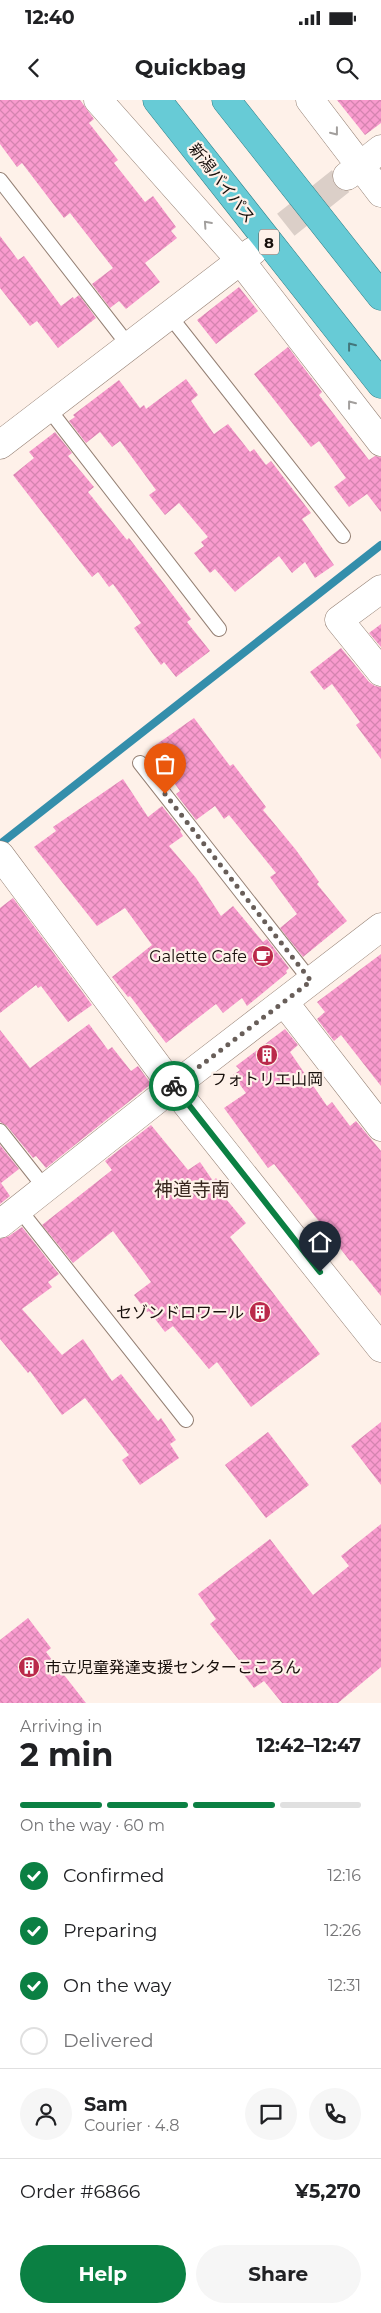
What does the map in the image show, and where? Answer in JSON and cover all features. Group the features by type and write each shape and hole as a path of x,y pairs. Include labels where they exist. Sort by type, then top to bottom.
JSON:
{"highway":[{"path":"145,100 201,157"},
{"name":"新潟バイパス","path":"156,100 381,384"},
{"path":"226,100 381,295"},
{"path":"244,100 381,295"}],"street":[{"path":"98,100 246,255 381,442"},
{"path":"310,100 363,163 381,193"},
{"path":"0,445 246,255"},
{"path":"381,589 339,620 381,672"},
{"path":"1,856 173,1087 381,1348"},
{"path":"9,1216 173,1087 381,928"},
{"path":"284,1002 381,1127"}],"lane":[{"path":"0,180 129,346"},
{"path":"169,315 343,536"},
{"path":"48,408 219,629"},
{"path":"140,763 311,981"},
{"path":"0,1131 45,1188"},
{"path":"9,1216 186,1420"}],"building":[{"path":"0,100 80,100 94,119 89,123 118,160 114,163 145,202 153,196 176,227 171,231 177,238 145,263 160,282 126,309 119,301 110,308 92,284 113,268 70,213 64,218 22,163 17,167 0,144"},
{"path":"337,100 381,100 381,123 365,135"},
{"path":"0,236 18,260 24,256 61,306 79,295 96,318 58,348 37,321 30,326 0,288"},
{"path":"239,287 258,311 216,344 197,320"},
{"path":"288,347 322,392 319,395 369,460 375,456 381,457 381,512 367,494 349,507 334,487 346,478 319,441 311,447 254,374"},
{"path":"186,379 198,395 191,401 214,434 228,424 250,452 254,449 266,465 271,461 311,513 302,519 334,565 315,578 305,562 292,573 279,556 235,592 215,569 210,573 194,553 204,546 201,542 208,537 179,503 165,515 149,495 156,490 120,441 112,447 100,432 86,443 69,421 75,417 73,415 119,380 140,408 144,405 146,409"},
{"path":"55,432 72,453 68,456 94,487 88,492 127,540 129,538 191,619 187,622 210,651 176,677 164,662 161,665 134,628 141,623 113,584 109,587 98,572 92,577 13,475 34,458 29,452"},
{"path":"381,624 381,647 369,633"},
{"path":"341,648 369,682 381,687 381,759 356,725 360,722 332,684 324,690 310,672"},
{"path":"194,718 230,766 233,764 266,807 263,810 296,850 319,882 317,884 347,921 303,957 280,928 297,914 270,877 276,873 229,815 224,819 215,806 196,820 176,794 180,791 150,749"},
{"path":"123,779 148,817 162,806 181,830 183,836 169,846 196,878 221,916 233,906 263,942 267,939 289,968 286,971 287,973 247,1006 242,998 223,1013 216,1004 166,1043 130,996 128,997 112,977 152,945 125,908 97,926 34,847 56,831 53,827"},
{"path":"13,898 92,1005 68,1022 41,986 38,988 36,985 0,1013 0,908"},
{"path":"381,954 381,1086 341,1035 334,1041 317,1019 325,1012 317,1002"},
{"path":"89,1024 108,1050 112,1047 131,1071 138,1066 151,1084 46,1168 36,1156 33,1158 7,1126 0,1122 0,1030 30,1068"},
{"path":"285,1029 298,1045 290,1052 327,1106 332,1102 350,1126 356,1121 381,1151 381,1296 352,1260 350,1261 274,1164 268,1168 224,1108 246,1093 233,1075 240,1070 236,1066"},
{"path":"151,1125 188,1170 200,1162 213,1181 216,1178 230,1196 226,1199 246,1223 230,1237 320,1354 251,1407 217,1362 209,1369 173,1326 165,1332 149,1311 147,1312 134,1295 151,1282 113,1231 73,1263 42,1225 112,1170 105,1161"},
{"path":"0,1145 19,1169 1,1183 10,1196 0,1204"},
{"path":"22,1227 59,1274 48,1282 52,1287 22,1309 62,1355 83,1339 112,1381 121,1374 158,1421 161,1418 176,1440 170,1444 179,1458 140,1485 122,1460 129,1455 85,1398 62,1415 30,1371 28,1373 0,1339 0,1239 9,1236"},
{"path":"381,1422 381,1485 351,1446"},
{"path":"268,1432 309,1485 266,1518 225,1465"},
{"path":"381,1524 381,1667 338,1703 282,1703 264,1681 254,1688 238,1667 242,1664 210,1624 216,1619 198,1594 270,1539 313,1595 349,1566 341,1556"},
{"name":"市立児童発達支援センターこころん","path":"28,1618 51,1648 46,1652 86,1703 0,1703 0,1640"}],"waterway":[{"path":"0,844 381,545"}],"tunnel":[{"path":"253,251 347,176"}],"way so far":[{"path":"165,794 311,981 174,1086"}],"place":[{"name":"Galette Cafe","path":"263,956"},
{"name":"フォトリエ山岡","path":"267,1055"},
{"name":"セゾンドロワール","path":"260,1312"},
{"name":"市立児童発達支援センターこころん","path":"29,1667"}],"district":[{"name":"神道寺南","path":"192,1189"}],"route":[{"path":"174,1086 320,1272"}]}
